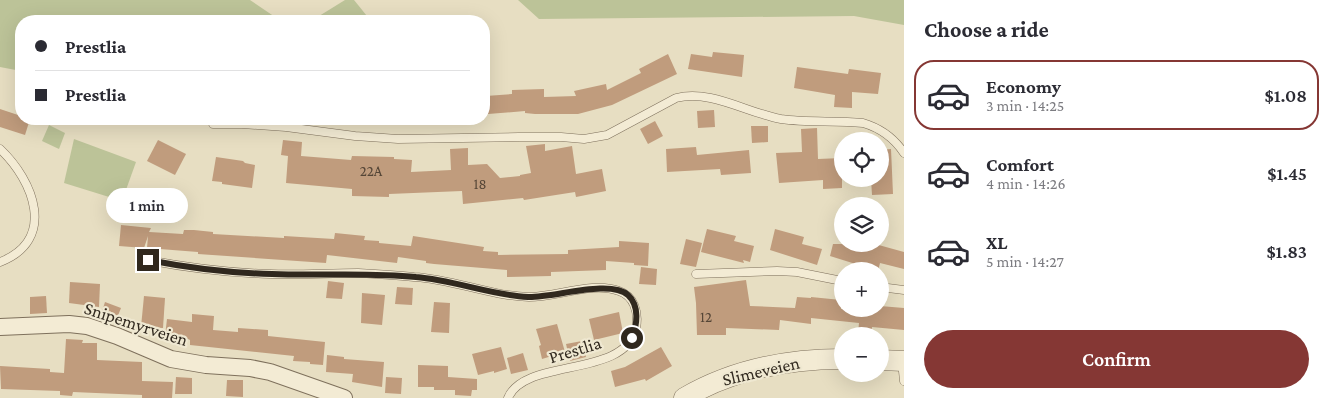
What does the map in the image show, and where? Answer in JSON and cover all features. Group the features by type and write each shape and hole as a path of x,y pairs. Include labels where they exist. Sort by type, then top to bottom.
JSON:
{"street":[{"name":"Snipemyrveien","path":"0,327 69,324 87,326 118,336 171,359 270,372 344,398"},
{"name":"Slimeveien","path":"684,398 716,381 754,369 798,361 834,359"},
{"path":"889,363 903,368"}],"lane":[{"path":"256,125 398,140 519,137 584,139 608,135 685,95 714,98 795,121 862,123 873,126 896,141 904,152"},
{"path":"0,149 21,175 34,205 36,218 34,229 21,250 0,262"},
{"name":"Prestlia","path":"148,260 200,269 272,274 358,273 418,277 508,295 549,296 601,287 617,290 628,295 637,314 636,327 632,338 623,349 608,357 526,379 511,390 508,398"},
{"path":"696,274 777,271 797,272 834,279"},
{"path":"889,288 904,290"}],"green space":[{"path":"0,0 250,0 272,15 15,15 15,70 0,67"},
{"path":"345,0 354,0 366,15 321,15"},
{"path":"518,0 904,0 904,25 854,16 539,19"},
{"path":"49,125 65,133 59,149 42,141"},
{"path":"74,139 136,162 122,201 64,183"}],"building":[{"path":"713,52 744,55 742,77 688,69 691,54 712,57"},
{"path":"668,54 677,74 612,105 578,114 535,114 525,113 525,111 490,114 490,96 512,94 512,90 544,89 544,97 576,96 574,91 606,84 607,90 641,73 639,69"},
{"path":"797,67 848,74 849,69 881,73 878,94 852,92 852,108 834,107 835,95 794,88"},
{"path":"0,109 15,114 15,125 28,125 25,135 0,127"},
{"path":"714,110 715,127 698,128 697,111"},
{"path":"655,121 663,136 648,144 640,129"},
{"path":"751,126 768,126 768,142 752,143"},
{"path":"817,128 818,159 834,158 834,187 842,188 823,189 823,180 779,183 776,153 802,152 801,129"},
{"path":"158,140 186,154 175,175 147,161"},
{"path":"283,140 302,142 301,156 351,160 352,156 394,157 394,159 412,160 411,172 451,170 450,149 468,148 468,165 487,164 500,178 531,173 526,146 545,144 545,151 572,146 576,174 602,169 606,191 576,197 575,192 524,200 523,198 463,204 462,191 389,194 389,197 352,196 352,189 286,183 288,156 281,155"},
{"path":"696,147 697,155 749,150 751,173 721,175 720,169 667,172 666,149"},
{"path":"889,149 891,149 893,194 872,195 872,187 889,187"},
{"path":"216,157 243,161 255,165 252,188 212,181"},
{"path":"121,225 151,228 149,232 183,234 184,230 194,230 213,232 213,234 284,238 284,236 334,239 335,233 365,236 364,240 379,241 379,243 411,246 413,236 484,247 483,251 498,252 498,255 568,254 568,250 619,247 619,241 649,243 648,266 606,261 606,270 551,272 551,276 507,277 507,270 434,264 398,257 397,263 327,255 326,263 198,254 198,252 147,248 148,236 144,248 119,246"},
{"path":"707,229 736,236 734,241 754,246 750,262 743,260 744,263 701,252"},
{"path":"775,229 804,237 802,244 822,249 817,265 770,250"},
{"path":"686,239 702,243 696,267 680,264"},
{"path":"833,244 834,252 889,252 889,248 904,252 904,269 889,265 889,262 849,262 830,256"},
{"path":"641,267 657,269 656,285 639,284"},
{"path":"746,280 750,306 795,308 797,297 834,299 834,317 889,317 889,307 904,308 904,330 889,329 889,327 859,327 859,323 811,318 811,324 780,320 779,330 726,328 726,335 697,335 694,287"},
{"path":"328,281 344,283 342,299 326,298"},
{"path":"70,282 100,284 99,307 69,303"},
{"path":"397,287 413,288 412,305 395,304"},
{"path":"362,293 385,295 382,325 361,323"},
{"path":"46,296 47,313 30,314 30,297"},
{"path":"144,296 165,298 163,328 141,327"},
{"path":"105,302 121,308 115,323 100,318"},
{"path":"434,302 450,303 449,333 431,332"},
{"path":"619,312 623,333 594,340 589,319"},
{"path":"192,314 214,316 213,330 238,332 238,328 268,330 268,336 325,342 323,365 293,361 294,356 190,345 190,340 188,339 165,336 167,319 192,322"},
{"path":"557,324 565,352 542,359 539,346 541,345 536,329"},
{"path":"66,339 83,340 82,343 97,343 97,360 142,362 142,381 173,382 172,398 142,398 142,395 73,392 72,396 60,395 60,391 1,389 0,366 50,369 50,372 64,373"},
{"path":"582,341 586,357 570,361 566,344"},
{"path":"501,347 507,369 478,375 472,354"},
{"path":"661,347 672,366 646,381 645,379 615,387 611,371 625,367"},
{"path":"523,353 528,370 511,374 507,358"},
{"path":"327,355 344,357 344,359 384,362 382,387 352,382 353,374 326,372"},
{"path":"418,365 448,366 448,377 477,379 477,390 472,390 471,396 455,395 455,390 434,390 434,387 418,387"},
{"path":"176,377 192,378 192,394 175,394"},
{"path":"386,377 402,378 401,394 385,393"},
{"path":"227,380 243,380 243,397 226,396"}],"route":[{"path":"148,260 200,269 272,274 358,273 418,277 508,295 529,297 549,296 601,287 617,290 628,295 633,303 637,314 636,327 632,338"}]}
